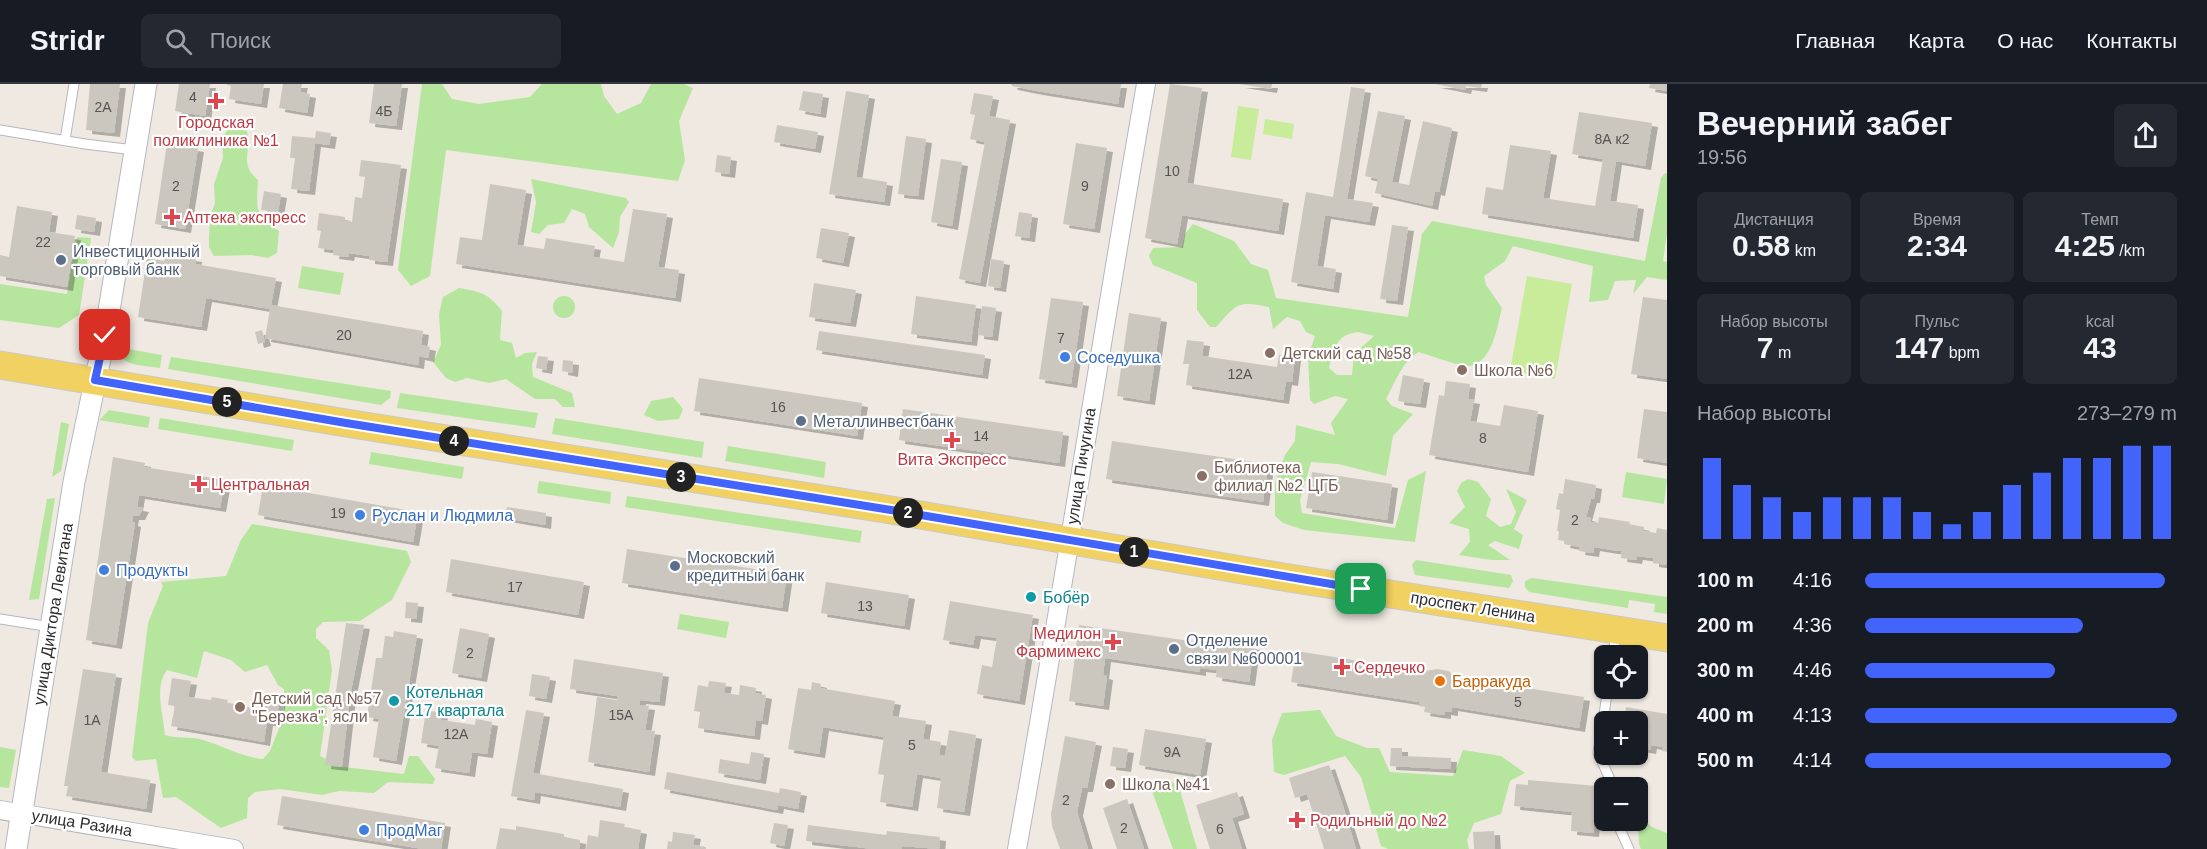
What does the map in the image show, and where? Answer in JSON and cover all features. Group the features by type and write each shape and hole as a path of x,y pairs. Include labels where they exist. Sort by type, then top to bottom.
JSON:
{"main road":[{"name":"проспект Ленина","path":"0,365 1069,540 1283,577 1615,643 1667,638"}],"street":[{"name":"улица Диктора Левитана","path":"16,849 76,472 122,237 146,84"},
{"name":"улица Пичугина","path":"1017,849 1043,708 1146,84"},
{"name":"улица Разина","path":"0,810 234,849"}],"lane":[{"path":"65,141 74,84"},
{"path":"0,130 134,150"},
{"path":"0,619 51,627"},
{"path":"1606,699 1598,753 1609,777"},
{"path":"1621,831 1629,849"}],"green space":[{"path":"422,84 442,84 452,99 479,104 530,97 542,84 601,84 604,96 617,114 641,103 651,84 684,84 693,88 679,121 685,160 678,181 446,150 430,276 411,286 398,270"},
{"path":"1238,106 1259,109 1251,160 1231,157"},
{"path":"1265,119 1294,124 1292,139 1263,134"},
{"path":"231,126 246,128 248,168 258,180 258,210 265,220 279,231 277,253 268,258 251,255 214,256 209,247 210,216 215,203 214,184 223,158 222,137"},
{"path":"1665,173 1667,174 1667,233 1663,261 1667,262 1667,280 1647,277 1633,294 1636,280 1615,281 1608,300 1589,302 1593,266 1513,246 1505,261 1484,276 1486,285 1502,308 1493,343 1484,358 1477,363 1465,366 1419,352 1408,361 1400,373 1386,399 1392,406 1413,414 1393,436 1386,476 1338,464 1311,462 1300,500 1302,513 1395,528 1408,480 1426,471 1415,542 1304,530 1283,523 1275,516 1275,483 1285,455 1295,441 1296,425 1335,435 1331,423 1348,399 1335,396 1314,404 1310,400 1308,356 1315,336 1306,332 1300,321 1287,317 1273,329 1269,307 1244,304 1229,313 1216,327 1210,327 1197,310 1197,283 1153,265 1149,256 1153,248 1182,247 1185,234 1193,224 1234,241 1251,264 1268,270 1276,298 1408,317 1422,234 1432,221 1645,261 1661,178","holes":["1358,332 1374,336 1354,354 1352,375 1337,375 1329,368 1340,339"]},
{"path":"531,179 626,198 629,202 620,217 619,232 613,248 589,227 585,214 572,209 564,223 548,225 539,234 531,232 536,202"},
{"path":"77,237 91,238 79,315 59,328 0,320 0,284 67,294"},
{"path":"302,266 344,273 340,295 298,288"},
{"path":"1527,276 1572,284 1555,379 1510,371"},
{"path":"459,288 484,294 497,305 502,311 500,340 512,343 516,358 525,353 537,352 532,364 533,377 572,393 575,407 563,407 555,399 535,399 506,379 489,383 467,378 455,382 446,378 433,362 441,345 439,314 443,297"},
{"path":"564,296 572,299 575,307 572,315 564,318 556,315 553,307 556,299"},
{"path":"116,347 162,355 160,368 127,362"},
{"path":"171,357 391,391 390,398 381,405 168,369"},
{"path":"400,393 538,413 535,428 397,408"},
{"path":"673,397 683,409 679,419 658,421 644,415 651,401"},
{"path":"109,410 150,417 148,428 99,420"},
{"path":"160,418 294,440 292,451 158,429"},
{"path":"555,418 704,442 702,458 552,434"},
{"path":"61,422 69,424 61,471 52,477"},
{"path":"728,446 826,462 824,478 725,461"},
{"path":"371,452 464,467 462,479 369,464"},
{"path":"1626,472 1667,479 1664,504 1622,497"},
{"path":"1468,479 1478,482 1491,499 1486,516 1500,527 1511,524 1516,512 1506,489 1527,500 1514,529 1523,535 1519,549 1495,541 1488,545 1510,560 1491,560 1459,555 1470,542 1469,529 1449,523 1465,507 1457,491 1461,483"},
{"path":"539,481 611,492 610,504 537,493"},
{"path":"627,496 862,531 860,543 625,507"},
{"path":"55,498 39,599 29,600 47,499"},
{"path":"252,524 407,551 411,562 392,600 360,621 323,622 316,629 316,638 329,650 332,670 320,756 344,767 404,774 409,756 418,756 435,779 433,784 388,782 374,793 339,791 322,795 280,789 255,792 248,798 247,818 221,828 176,797 163,798 156,759 136,761 132,757 148,623 163,586 161,582 226,576 241,540","holes":["204,651 231,660 245,672 267,665 278,685 284,689 284,716 270,751 263,759 247,756 211,742 165,735 160,692 167,670 197,678"]},
{"path":"1416,560 1511,575 1513,581 1509,588 1415,575 1412,565"},
{"path":"1532,578 1667,597 1667,614 1654,612 1655,604 1629,600 1628,608 1529,592 1525,587 1525,581"},
{"path":"680,614 729,622 726,638 677,629"},
{"path":"1320,710 1336,736 1367,748 1379,748 1390,772 1453,776 1463,750 1501,756 1525,773 1510,781 1501,814 1474,823 1467,840 1469,849 1388,849 1381,846 1361,777 1345,756 1284,775 1274,772 1272,740 1282,713"},
{"path":"0,747 16,750 9,788 0,787"},
{"path":"1168,779 1179,787 1197,849 1173,849 1152,791 1159,781"},
{"path":"1648,824 1667,833 1667,849 1641,849 1638,831 1648,831"}],"building":[{"path":"90,84 120,84 114,133 86,130"},
{"path":"179,84 210,84 205,116 175,111"},
{"path":"225,84 264,84 261,104 229,99 231,86"},
{"path":"283,84 302,84 300,92 310,94 307,113 279,108"},
{"path":"374,84 402,84 396,126 369,123"},
{"path":"1011,84 1121,84 1118,104 1037,91"},
{"path":"1170,84 1202,88 1187,183 1283,199 1278,231 1182,215 1177,244 1145,238"},
{"path":"1239,84 1272,84 1271,89"},
{"path":"1435,84 1482,84 1481,88 1466,86 1465,90"},
{"path":"1650,84 1667,84 1667,91 1649,88"},
{"path":"1351,87 1365,89 1347,199 1373,203 1369,222 1325,215 1317,266 1336,269 1333,289 1291,282 1306,192 1333,197"},
{"path":"803,91 823,94 820,114 799,110"},
{"path":"846,91 869,95 856,177 887,182 884,202 829,194"},
{"path":"974,93 993,96 989,116 1010,120 980,283 959,279 985,142 970,139 975,115 970,114"},
{"path":"1378,111 1405,116 1392,182 1409,185 1423,121 1452,128 1439,192 1435,191 1432,206 1375,193 1378,179 1365,176"},
{"path":"1579,112 1652,123 1645,166 1616,161 1610,201 1638,205 1633,238 1482,214 1486,187 1503,190 1510,145 1551,151 1543,198 1595,206 1603,159 1572,154"},
{"path":"777,125 818,132 815,149 774,142"},
{"path":"316,131 331,133 329,145 315,143 309,191 291,189 295,158 290,158 292,136 315,138"},
{"path":"906,136 926,139 918,196 898,194"},
{"path":"167,143 198,148 185,229 155,224"},
{"path":"1076,143 1107,148 1094,229 1063,224"},
{"path":"717,155 731,157 729,174 715,172"},
{"path":"941,159 962,162 952,226 931,222"},
{"path":"361,160 401,165 387,262 369,260 369,256 349,253 348,257 333,255 334,250 318,248 321,231 317,230 319,213 345,217 345,221 352,222 355,197 362,198 365,177 359,176"},
{"path":"490,184 526,190 517,245 544,249 546,238 595,246 593,257 624,262 633,209 667,214 658,267 679,270 675,298 456,264 460,237 482,240"},
{"path":"264,191 281,194 278,212 261,210"},
{"path":"17,206 52,212 49,232 75,236 67,287 0,276 0,255 9,257"},
{"path":"1019,212 1032,214 1029,238 1015,236"},
{"path":"77,215 96,218 94,232 75,229"},
{"path":"1392,225 1408,227 1397,301 1380,299"},
{"path":"821,228 849,233 843,263 816,258"},
{"path":"165,254 196,258 195,264 276,278 271,305 423,331 421,345 430,347 428,358 419,356 418,365 265,338 270,309 206,298 201,327 138,317 147,258 164,261"},
{"path":"991,259 1004,261 1000,288 988,286"},
{"path":"814,283 856,290 850,323 809,317"},
{"path":"916,296 976,305 971,342 911,334"},
{"path":"1643,297 1667,300 1667,379 1631,374"},
{"path":"1051,298 1083,302 1071,384 1039,379"},
{"path":"982,306 996,308 992,337 978,335"},
{"path":"1129,313 1161,318 1149,401 1117,396"},
{"path":"262,330 265,342 258,344 255,332"},
{"path":"819,331 985,355 982,375 816,350"},
{"path":"1187,340 1204,342 1202,356 1277,367 1279,355 1295,357 1292,382 1286,381 1283,400 1186,385 1189,364 1183,364"},
{"path":"538,356 548,357 546,370 536,368"},
{"path":"563,360 573,361 572,373 562,371"},
{"path":"1403,375 1424,379 1420,404 1398,401"},
{"path":"699,378 862,403 857,436 694,411"},
{"path":"1446,381 1470,384 1468,399 1474,400 1470,421 1500,426 1504,405 1538,411 1528,472 1429,455 1439,395 1444,396"},
{"path":"903,409 1063,432 1059,463 899,440"},
{"path":"1644,409 1667,412 1667,463 1637,458"},
{"path":"1112,441 1268,464 1263,502 1106,479"},
{"path":"113,457 145,463 144,467 225,480 220,508 139,495 137,507 143,508 139,516 133,516 132,522 135,523 116,645 86,640"},
{"path":"1312,472 1392,484 1387,520 1306,508"},
{"path":"1565,479 1596,485 1594,499 1591,499 1586,517 1591,518 1590,522 1598,523 1599,517 1630,522 1629,524 1644,527 1644,531 1656,533 1657,528 1667,530 1666,565 1653,563 1653,558 1637,556 1636,560 1621,558 1622,551 1594,547 1593,553 1579,551 1580,547 1564,544 1565,541 1558,540 1560,510 1556,509 1559,493 1563,494"},
{"path":"263,485 418,512 413,542 258,515"},
{"path":"507,507 546,513 545,525 505,518"},
{"path":"627,549 787,574 782,608 622,583"},
{"path":"451,559 584,582 578,615 446,592"},
{"path":"826,582 909,595 904,626 821,613"},
{"path":"950,601 1033,615 1019,701 977,694 982,665 992,667 997,638 975,635 973,645 943,640"},
{"path":"406,602 418,603 416,619 405,618"},
{"path":"346,623 364,625 350,696 342,767 325,765"},
{"path":"1079,625 1204,643 1204,639 1254,646 1249,682 1216,677 1217,670 1200,668 1200,672 1105,658 1103,675 1107,676 1103,706 1069,701"},
{"path":"460,628 489,634 481,678 452,673"},
{"name":"Котельная 217 квартала","path":"394,631 417,635 396,761 373,757 379,719 367,717 376,658 382,658 385,636 393,637"},
{"path":"1296,651 1424,671 1438,669 1448,671 1457,677 1584,697 1579,728 1452,707 1452,712 1445,711 1445,715 1436,714 1424,712 1425,707 1419,706 1419,702 1291,682"},
{"path":"574,659 663,673 659,702 640,700 640,705 649,706 645,730 655,731 649,772 588,762 597,697 617,700 617,696 570,689"},
{"path":"83,669 116,674 101,772 150,780 146,809 66,796 68,786 64,786"},
{"path":"532,674 550,677 546,699 529,696"},
{"name":"Детский сад №57 \"Березка\", ясли","path":"172,678 191,681 188,697 211,700 212,697 228,700 227,703 259,709 262,693 280,696 276,723 267,722 264,742 171,726 175,706 168,705"},
{"path":"709,681 726,683 724,693 739,695 740,685 756,688 755,693 766,695 762,721 756,720 754,736 698,728 700,712 694,711 698,685 708,687"},
{"path":"812,682 821,684 820,688 895,701 892,716 926,721 923,739 941,742 939,755 945,756 949,730 976,735 964,812 937,808 941,778 917,774 912,807 880,802 884,775 878,774 884,737 823,727 819,754 788,749 798,688 811,690"},
{"path":"1626,707 1667,714 1667,752 1662,751 1663,747 1651,745 1650,750 1648,750 1648,711 1625,711"},
{"path":"426,710 442,713 441,720 475,725 476,719 492,722 487,754 472,752 469,773 435,768 439,746 421,743"},
{"path":"526,710 544,713 533,773 623,789 620,807 535,792 534,800 511,796"},
{"path":"1145,729 1206,739 1200,775 1139,765"},
{"path":"1065,736 1096,742 1087,788 1082,788 1077,812 1088,849 1060,849 1052,826 1051,814"},
{"path":"1113,747 1128,749 1125,768 1110,766"},
{"path":"1391,748 1402,748 1402,756 1451,758 1450,769 1390,766"},
{"path":"751,752 764,754 760,780 718,773 720,759 749,764"},
{"path":"1329,765 1356,849 1324,849 1307,794 1295,798 1289,778"},
{"path":"667,772 779,793 780,788 801,792 798,809 778,805 777,810 664,789"},
{"path":"1528,780 1594,786 1593,833 1571,831 1572,812 1514,806 1516,784 1528,785"},
{"path":"1237,792 1244,814 1232,818 1242,849 1210,849 1196,805"},
{"path":"282,796 445,823 441,849 423,849 277,825"},
{"path":"1127,799 1144,849 1117,849 1103,808"},
{"path":"600,820 625,824 624,827 641,830 638,849 586,849 588,835 598,837"},
{"path":"774,823 788,825 784,846 770,843"},
{"path":"808,825 886,835 887,831 940,837 939,849 902,846 901,849 873,849 806,841"},
{"path":"516,826 564,834 564,837 580,840 579,849 496,849 500,828 516,830"},
{"path":"1494,831 1495,849 1474,849 1473,832"},
{"path":"673,832 695,835 693,845 706,847 706,849 667,849 668,841 672,842"}],"place":[{"name":"Городская поликлиника №1","path":"216,101"},
{"name":"Аптека экспресс","path":"172,217"},
{"name":"Инвестиционный торговый банк","path":"61,260"},
{"name":"Детский сад №58","path":"1270,353"},
{"name":"Соседушка","path":"1065,357"},
{"name":"Школа №6","path":"1462,370"},
{"name":"Металлинвестбанк","path":"801,421"},
{"name":"Вита Экспресс","path":"952,440"},
{"name":"Библиотека филиал №2 ЦГБ","path":"1202,476"},
{"name":"Центральная","path":"199,484"},
{"name":"Руслан и Людмила","path":"360,515"},
{"name":"Московский кредитный банк","path":"675,566"},
{"name":"Продукты","path":"104,570"},
{"name":"Бобёр","path":"1031,597"},
{"name":"Медилон Фармимекс","path":"1113,642"},
{"name":"Отделение связи №600001","path":"1174,649"},
{"name":"Сердечко","path":"1342,667"},
{"name":"Барракуда","path":"1440,681"},
{"name":"Котельная 217 квартала","path":"394,701"},
{"name":"Детский сад №57 \"Березка\", ясли","path":"240,707"},
{"name":"Школа №41","path":"1110,784"},
{"name":"Родильный до №2","path":"1297,820"},
{"name":"ПродМаг","path":"364,830"}],"route":[{"path":"105,335 95,380 1361,589"}]}
